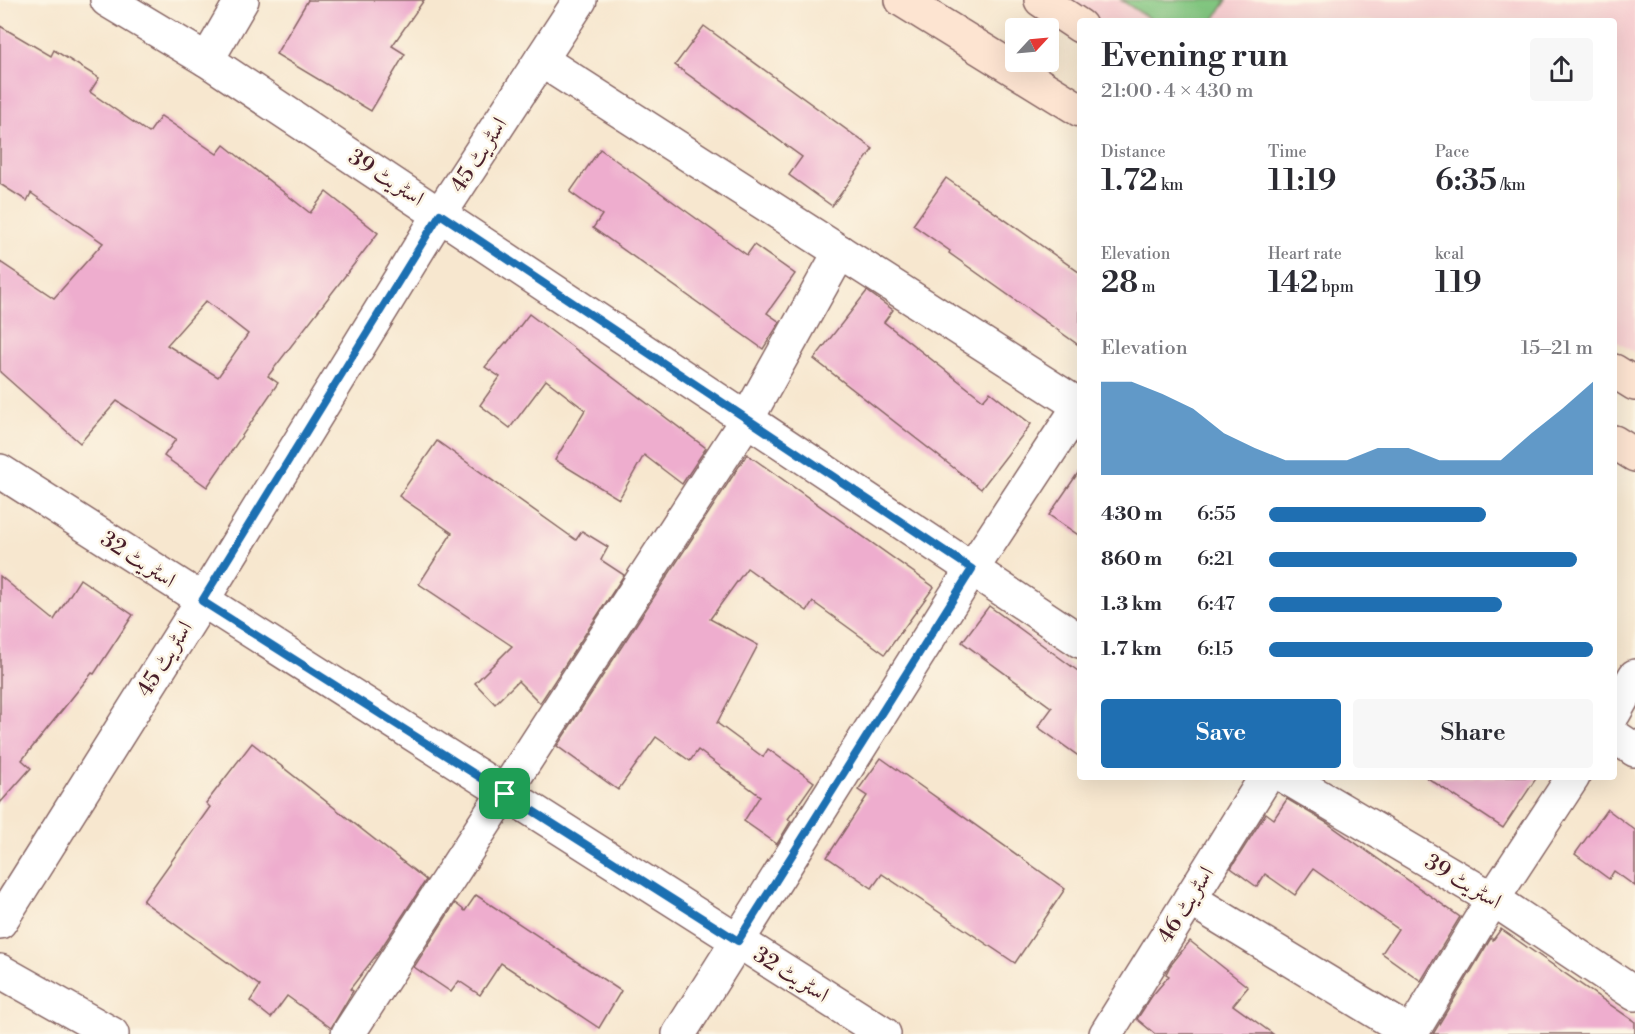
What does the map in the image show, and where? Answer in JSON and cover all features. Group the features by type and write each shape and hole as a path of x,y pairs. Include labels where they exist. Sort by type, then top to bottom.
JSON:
{"street":[{"name":"اسٹریٹ 39","path":"107,0 207,60 1077,639"},
{"path":"207,60 242,0"},
{"name":"اسٹریٹ 45","path":"0,922 202,601 440,214 580,0"},
{"path":"902,0 1077,108"},
{"path":"1041,0 1077,24"},
{"path":"541,60 1077,403"},
{"path":"348,1034 747,419 840,252"},
{"path":"1617,374 1635,384"},
{"path":"679,1034 972,569 1077,410"},
{"path":"1617,444 1635,455"},
{"name":"اسٹریٹ 32","path":"0,471 884,1034"},
{"path":"1617,708 1635,676"},
{"path":"1617,738 1635,750"},
{"name":"اسٹریٹ 46","path":"1106,1034 1264,780"},
{"name":"اسٹریٹ 39","path":"1291,780 1493,899 1635,994"},
{"path":"1190,899 1411,1033 1493,899 1572,780"},
{"path":"0,971 112,1034"}],"shaded area":[{"path":"1056,0 1635,0 1635,353 1617,342 1617,18 1086,18"}],"green space":[{"path":"1121,0 1227,0 1215,18 1148,18"}],"building":[{"path":"308,0 424,0 392,46 405,54 371,111 276,54"},
{"path":"0,26 51,56 54,50 99,78 90,92 149,133 161,116 217,154 224,145 310,213 326,192 378,233 268,376 278,383 207,487 164,456 176,439 117,401 80,443 0,372 0,262 54,298 103,243 31,193 27,201 0,184","holes":["206,301 248,334 218,377 167,345"]},
{"path":"704,26 873,149 832,206 789,175 802,157 675,65"},
{"path":"600,149 747,255 754,245 795,274 767,313 780,322 763,349 593,228 602,215 570,192"},
{"path":"946,178 1077,271 1077,344 949,253 950,251 913,225"},
{"path":"867,291 893,310 884,322 983,400 990,392 1031,424 981,489 814,359"},
{"path":"529,314 706,448 682,484 644,455 619,499 555,460 585,410 546,380 510,428 480,405 500,377 485,367"},
{"path":"437,441 576,540 582,531 608,547 601,560 624,575 540,703 518,681 495,704 475,683 512,646 419,584 452,533 399,496"},
{"path":"747,454 934,587 885,654 813,602 807,611 747,568 710,619 758,645 717,723 763,757 768,749 814,782 788,819 791,821 777,844 744,821 760,796 698,750 690,761 656,737 618,790 557,746"},
{"path":"1077,474 1077,534 1049,515"},
{"path":"0,576 54,620 80,579 133,615 94,674 92,673 22,760 31,768 0,803"},
{"path":"989,606 1077,670 1077,755 1038,727 1052,708 962,642"},
{"path":"252,743 426,880 378,953 350,989 353,991 331,1028 287,996 271,1018 250,1001 260,986 143,901 210,807 206,803"},
{"path":"881,758 1065,889 1015,963 882,874 872,888 827,857 867,796 858,790"},
{"path":"1431,780 1535,780 1503,828"},
{"path":"1287,799 1327,823 1460,917 1421,981 1382,953 1398,929 1313,869 1295,895 1265,874 1257,887 1231,868 1266,813 1274,819"},
{"path":"1607,809 1635,830 1635,886 1614,871 1609,879 1575,854"},
{"path":"476,895 621,991 599,1028 501,963 480,995 459,981 451,992 414,967 455,903 465,911"},
{"path":"1501,929 1635,1022 1635,1034 1433,1034 1491,938 1493,940"},
{"path":"1190,941 1248,987 1233,1005 1273,1034 1155,1034 1137,1019 1169,976 1166,974 1170,966"}],"route":[{"path":"440,214 972,569 738,941 505,794 202,601 440,214"}]}
